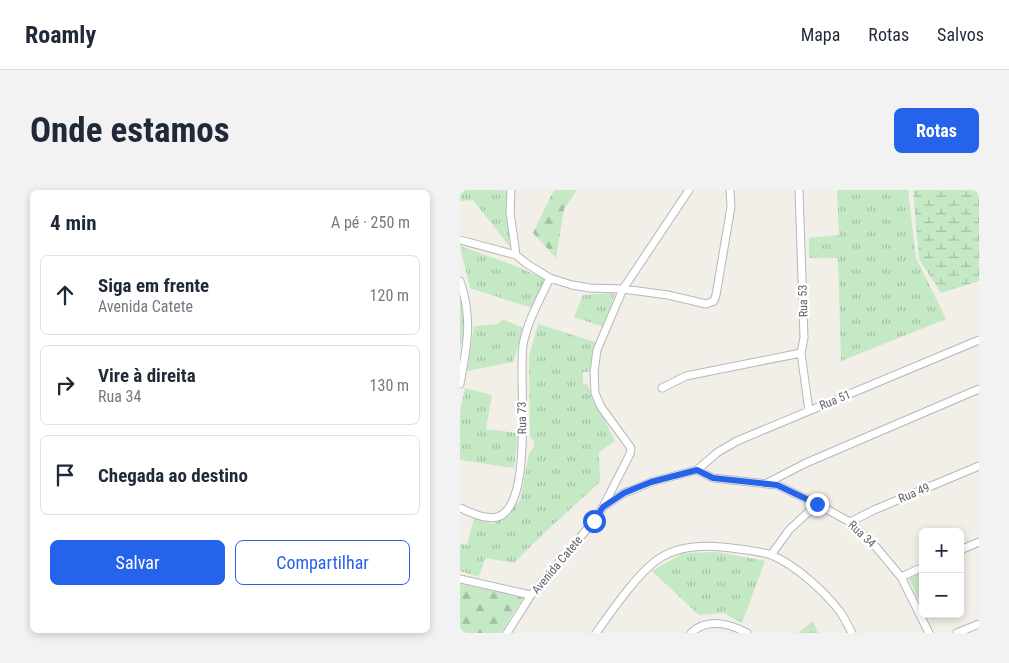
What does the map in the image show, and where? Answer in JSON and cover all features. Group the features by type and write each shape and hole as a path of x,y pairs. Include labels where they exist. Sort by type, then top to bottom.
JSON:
{"street":[{"path":"511,190 510,212 516,255"},
{"path":"603,507 630,454 631,448 615,429 601,407 596,393 594,372 597,350 623,289 689,190"},
{"path":"460,240 516,255 550,278 572,285 668,294 700,304 711,303 714,301 731,207 730,190"},
{"name":"Rua 53","path":"799,190 804,338 801,353 809,411"},
{"name":"Rua 73","path":"460,508 483,517 496,517 506,511 514,498 522,448 521,377 523,346 528,328 550,278"},
{"path":"460,281 467,305 468,323 460,384"},
{"name":"Rua 51","path":"697,470 718,452 738,441 979,340"},
{"path":"662,388 686,376 801,353"},
{"path":"767,483 806,463 979,389"},
{"name":"Rua 49","path":"850,522 979,466"},
{"name":"Avenida Catete","path":"507,633 531,595 588,528 603,507 635,488 697,470"},
{"name":"Rua 34","path":"697,470 713,478 767,483 788,489 850,522 876,547 901,577 929,633"},
{"path":"771,555 789,530 817,504"},
{"path":"964,548 979,542"},
{"path":"596,633 646,569 659,558 674,551 694,546 742,549 771,555 806,577 830,600 842,614 852,633"},
{"path":"901,577 919,569"},
{"path":"460,579 531,595"},
{"path":"690,633 696,628 720,623 736,626 747,633"},
{"path":"957,633 979,624"}],"green space":[{"path":"460,190 502,190 507,192 510,247 473,200 460,201"},
{"path":"554,190 577,190 564,209 556,258 533,233"},
{"path":"837,190 908,190 916,258 946,319 841,361 838,258 809,258 809,238 839,235"},
{"path":"913,190 979,190 979,281 941,293 919,259"},
{"path":"460,246 545,279 532,308 470,288"},
{"path":"460,293 467,309 462,345 460,344"},
{"path":"615,293 604,327 574,317 583,295"},
{"path":"502,319 524,328 513,362 467,371 474,326 499,324"},
{"path":"538,324 598,343 589,372 583,372 583,385 587,384 615,441 599,452 600,482 514,563 485,558 479,577 460,571 460,543 467,545 474,518 494,524 520,501 529,453 534,447 534,442 530,436 529,356"},
{"path":"465,388 492,395 486,429 518,433 514,468 460,460 460,412"},
{"path":"717,552 765,561 742,623 724,613 699,615 652,571 683,553"},
{"path":"919,573 919,600 908,577"},
{"path":"460,584 523,598 501,633 460,633"},
{"path":"813,621 818,633 798,633"}],"route":[{"path":"594,521 603,507 624,493 651,482 697,470 713,478 777,485 817,504"}]}
